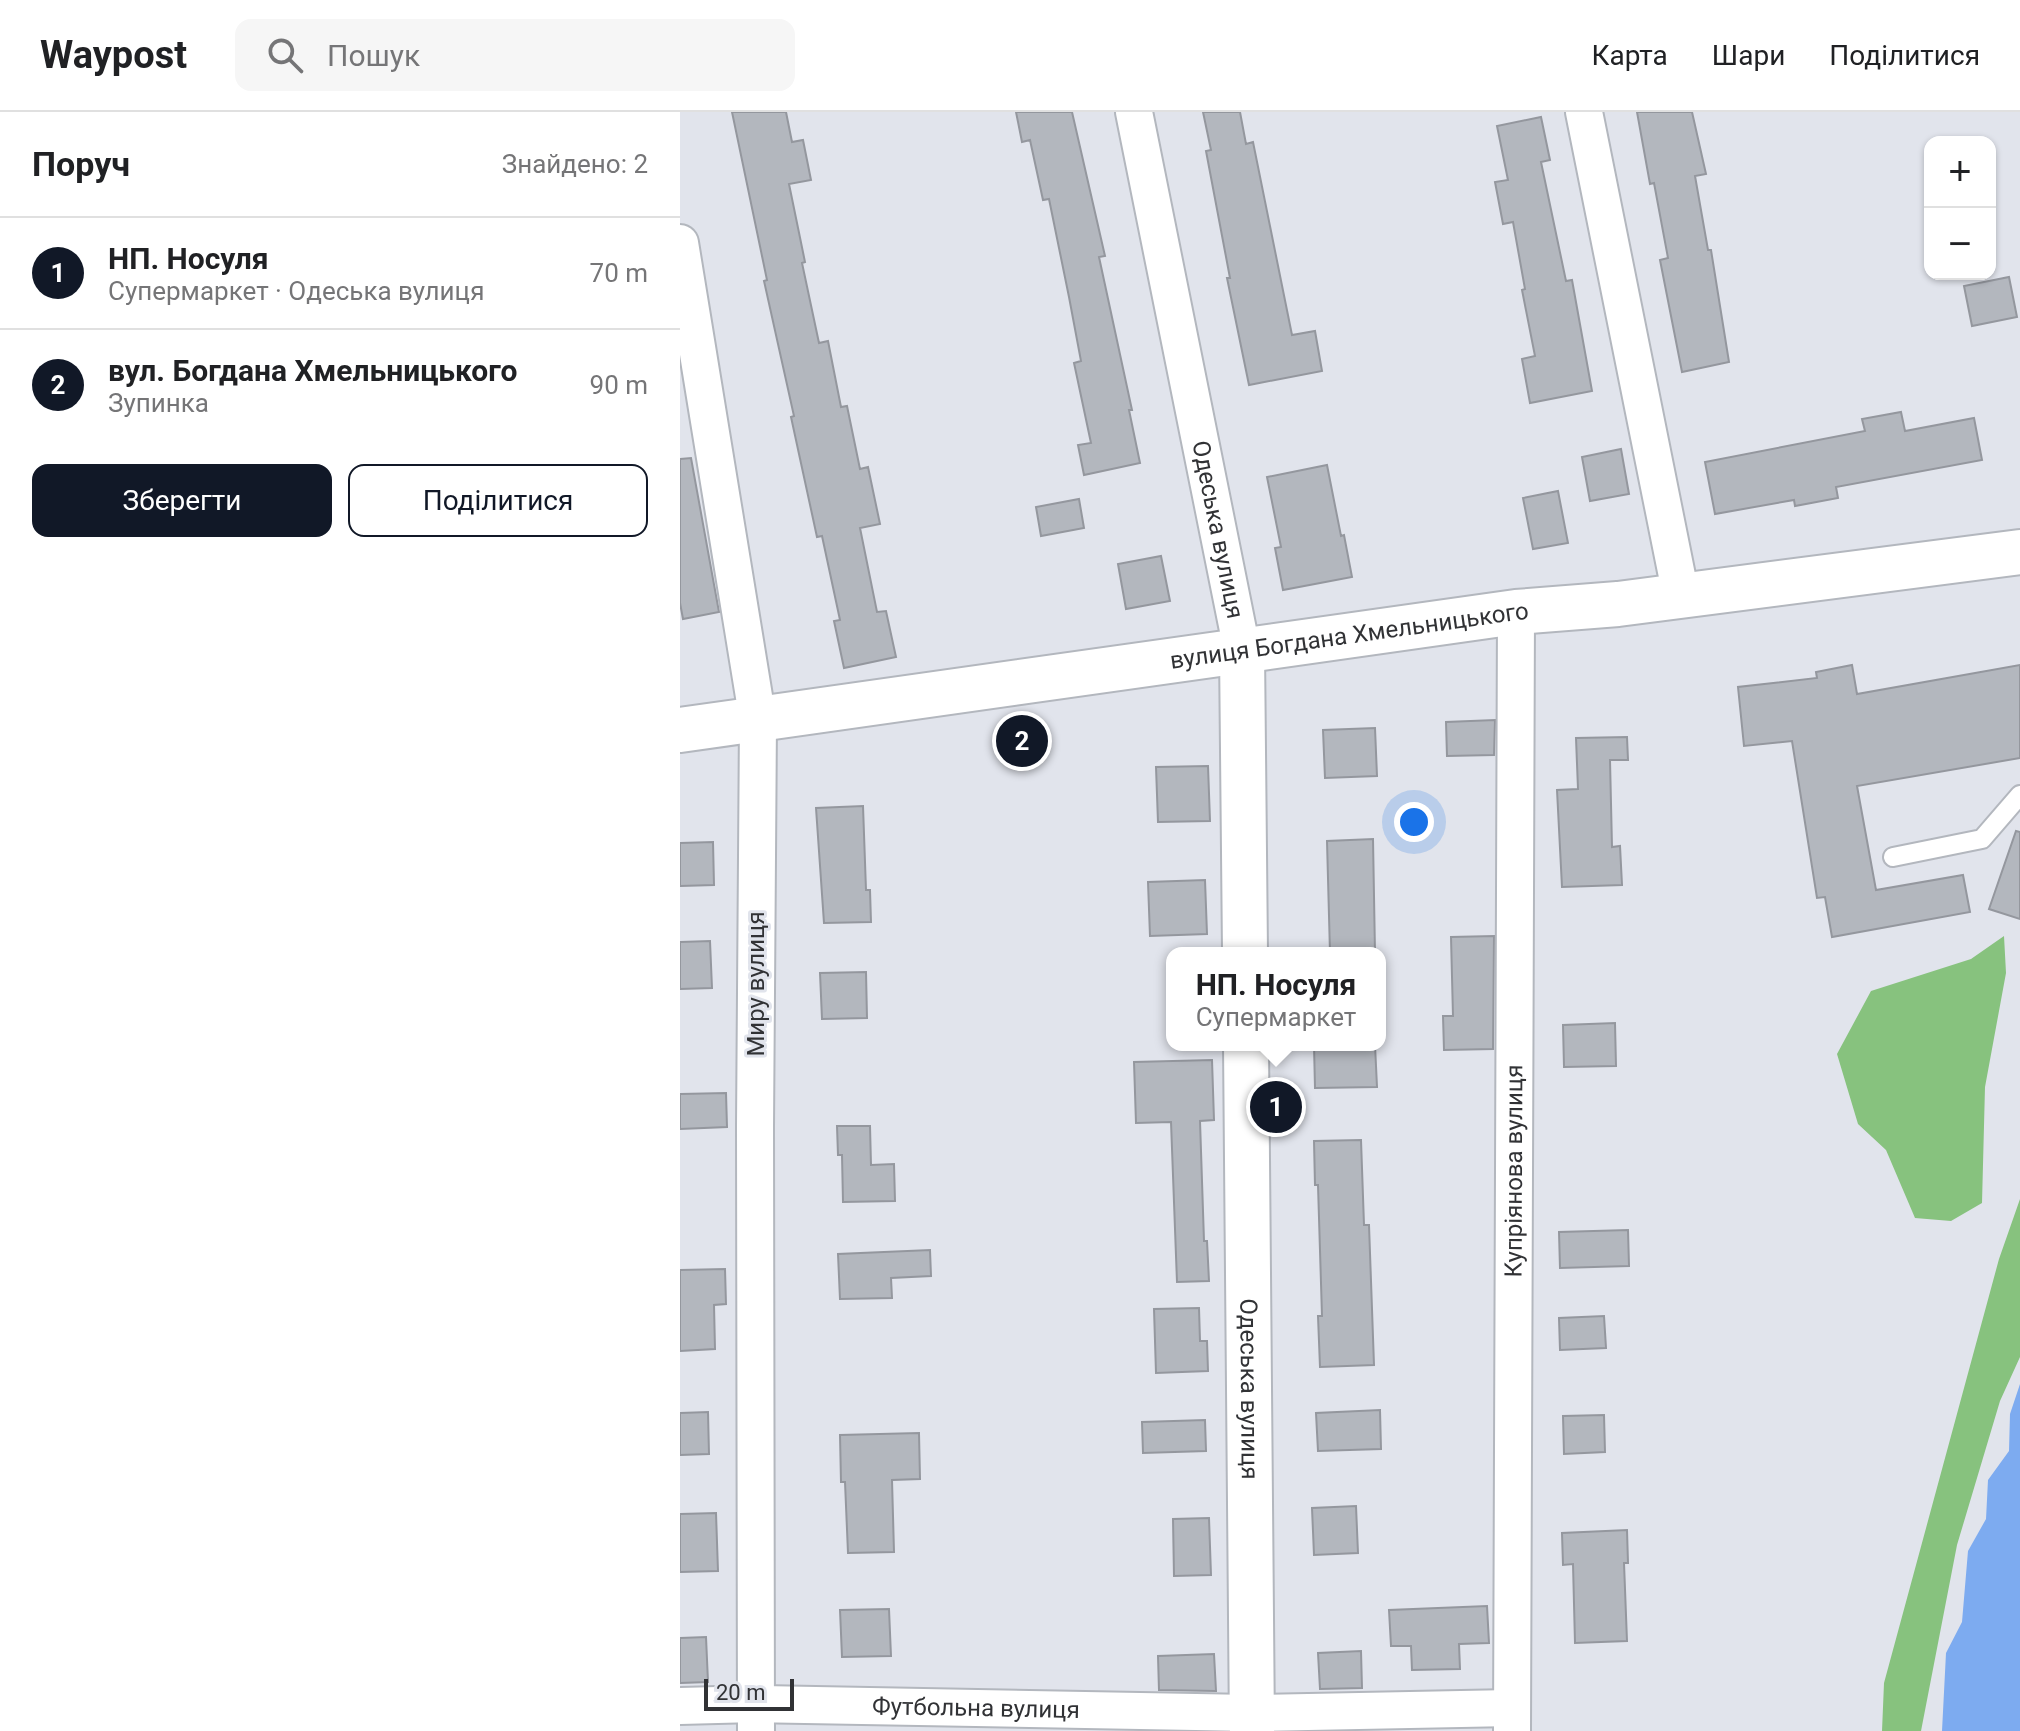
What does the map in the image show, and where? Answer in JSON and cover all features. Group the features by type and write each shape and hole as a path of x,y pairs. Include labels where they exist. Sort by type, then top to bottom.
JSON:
{"street":[{"name":"Одеська вулиця","path":"1134,112 1242,650 1245,947"},
{"path":"1584,112 1681,596"},
{"name":"Миру вулиця","path":"680,243 758,721 756,1718"},
{"name":"вулиця Богдана Хмельницького","path":"680,730 1516,612 1618,604 2020,552"},
{"name":"Купріянова вулиця","path":"1512,1719 1516,612"},
{"name":"Одеська вулиця","path":"1246,1051 1252,1722"},
{"name":"Футбольна вулиця","path":"680,1706 756,1718 1252,1722 1512,1719"}],"lane":[{"path":"1893,857 1982,839 2020,795"}],"green space":[{"path":"2004,936 2006,973 1985,1087 1982,1203 1951,1221 1915,1218 1886,1150 1858,1124 1837,1054 1871,991 1971,959"},
{"path":"2020,1199 2020,1357 2000,1401 1957,1545 1921,1731 1882,1731 1884,1683 1999,1259"}],"water":[{"path":"2020,1384 2020,1731 1942,1731 1946,1653 1962,1622 1968,1551 1986,1519 1988,1480 2009,1451 2010,1414"}],"building":[{"path":"732,112 786,112 792,142 803,140 811,180 789,184 805,262 802,263 819,343 828,341 841,407 847,406 860,469 868,467 880,524 860,528 877,612 886,611 896,657 844,668 834,621 840,620 822,536 817,537 791,417 794,416 764,281 767,280"},
{"path":"1016,112 1072,112 1105,256 1099,257 1132,410 1129,410 1140,463 1084,475 1078,445 1091,443 1074,363 1081,361 1049,199 1043,200 1030,140 1022,142"},
{"path":"1203,112 1240,112 1246,144 1253,142 1292,335 1315,331 1322,371 1249,385 1227,278 1230,278 1206,151 1211,150"},
{"path":"1637,112 1692,112 1706,174 1695,176 1708,250 1711,250 1729,362 1682,372 1660,260 1668,258"},
{"path":"1541,117 1550,160 1541,162 1566,281 1572,280 1592,391 1530,403 1522,359 1535,356 1513,222 1503,224 1495,182 1508,180 1497,126"},
{"path":"2009,277 2017,317 1972,326 1964,286"},
{"path":"1901,412 1905,431 1974,418 1982,460 1836,487 1838,498 1795,506 1794,500 1715,514 1705,462 1865,431 1862,419"},
{"path":"1621,449 1629,494 1590,501 1582,457"},
{"path":"691,458 719,612 683,619 680,603 680,459"},
{"path":"1327,465 1352,577 1283,590 1275,548 1281,547 1267,477"},
{"path":"1558,491 1568,543 1533,549 1523,498"},
{"path":"1079,499 1084,528 1041,536 1036,507"},
{"path":"1161,556 1170,601 1126,609 1118,564"},
{"path":"1852,665 1857,694 2020,665 2020,758 1857,786 1876,890 1963,875 1970,912 1832,937 1825,897 1817,898 1792,741 1744,746 1738,687 1817,678 1816,672"},
{"path":"1495,720 1494,755 1447,756 1446,722"},
{"path":"1375,728 1377,776 1325,778 1323,730"},
{"path":"1627,737 1628,760 1610,760 1612,847 1620,846 1622,885 1562,887 1557,790 1578,789 1576,738"},
{"path":"1208,766 1210,821 1158,822 1156,767"},
{"path":"863,806 866,890 870,890 871,922 824,923 816,808"},
{"path":"2016,831 2020,832 2020,919 1989,909"},
{"path":"1373,839 1375,947 1330,947 1327,841"},
{"path":"713,842 714,885 680,886 680,843"},
{"path":"1205,880 1207,934 1150,936 1148,882"},
{"path":"1494,936 1493,1049 1444,1050 1443,1016 1453,1016 1451,937"},
{"path":"710,941 712,988 680,989 680,942"},
{"path":"866,972 867,1018 822,1019 820,973"},
{"path":"1615,1023 1616,1066 1564,1067 1563,1025"},
{"path":"1314,1051 1375,1051 1377,1087 1315,1088"},
{"path":"1212,1060 1214,1120 1200,1121 1204,1241 1207,1241 1209,1281 1177,1282 1171,1122 1136,1123 1134,1062"},
{"path":"726,1093 727,1127 680,1129 680,1094"},
{"path":"837,1126 870,1126 871,1165 894,1164 895,1201 843,1202 842,1155 838,1155"},
{"path":"1361,1140 1364,1225 1369,1225 1374,1365 1320,1367 1318,1316 1322,1316 1314,1141"},
{"path":"1628,1230 1629,1266 1560,1268 1559,1232"},
{"path":"930,1250 931,1276 891,1278 892,1298 840,1299 838,1254"},
{"path":"725,1269 726,1304 714,1305 715,1349 680,1351 680,1270"},
{"path":"1199,1308 1200,1341 1207,1341 1208,1371 1156,1373 1154,1309"},
{"path":"1604,1316 1606,1348 1560,1350 1559,1318"},
{"path":"1380,1410 1381,1449 1318,1451 1316,1413"},
{"path":"708,1412 709,1454 680,1455 680,1413"},
{"path":"1604,1415 1605,1452 1564,1454 1563,1416"},
{"path":"1205,1420 1206,1451 1143,1453 1142,1422"},
{"path":"919,1433 920,1479 892,1480 894,1552 848,1553 840,1435"},
{"path":"1356,1506 1358,1553 1314,1555 1312,1508"},
{"path":"716,1513 718,1571 680,1572 680,1514"},
{"path":"1209,1518 1211,1575 1174,1576 1173,1519"},
{"path":"1627,1530 1628,1563 1624,1563 1627,1641 1575,1643 1573,1564 1563,1565 1562,1533"},
{"path":"1487,1606 1489,1643 1459,1644 1460,1669 1412,1670 1411,1646 1391,1646 1389,1610"},
{"path":"889,1609 891,1656 842,1657 840,1610"},
{"path":"706,1637 708,1682 680,1683 680,1638"},
{"path":"1361,1651 1362,1688 1320,1689 1318,1653"},
{"path":"1214,1654 1216,1691 1159,1690 1158,1656"}],"place":[{"name":"вул. Богдана Хмельницького","path":"1022,741"},
{"name":"НП. Носуля","path":"1276,1107"}]}
